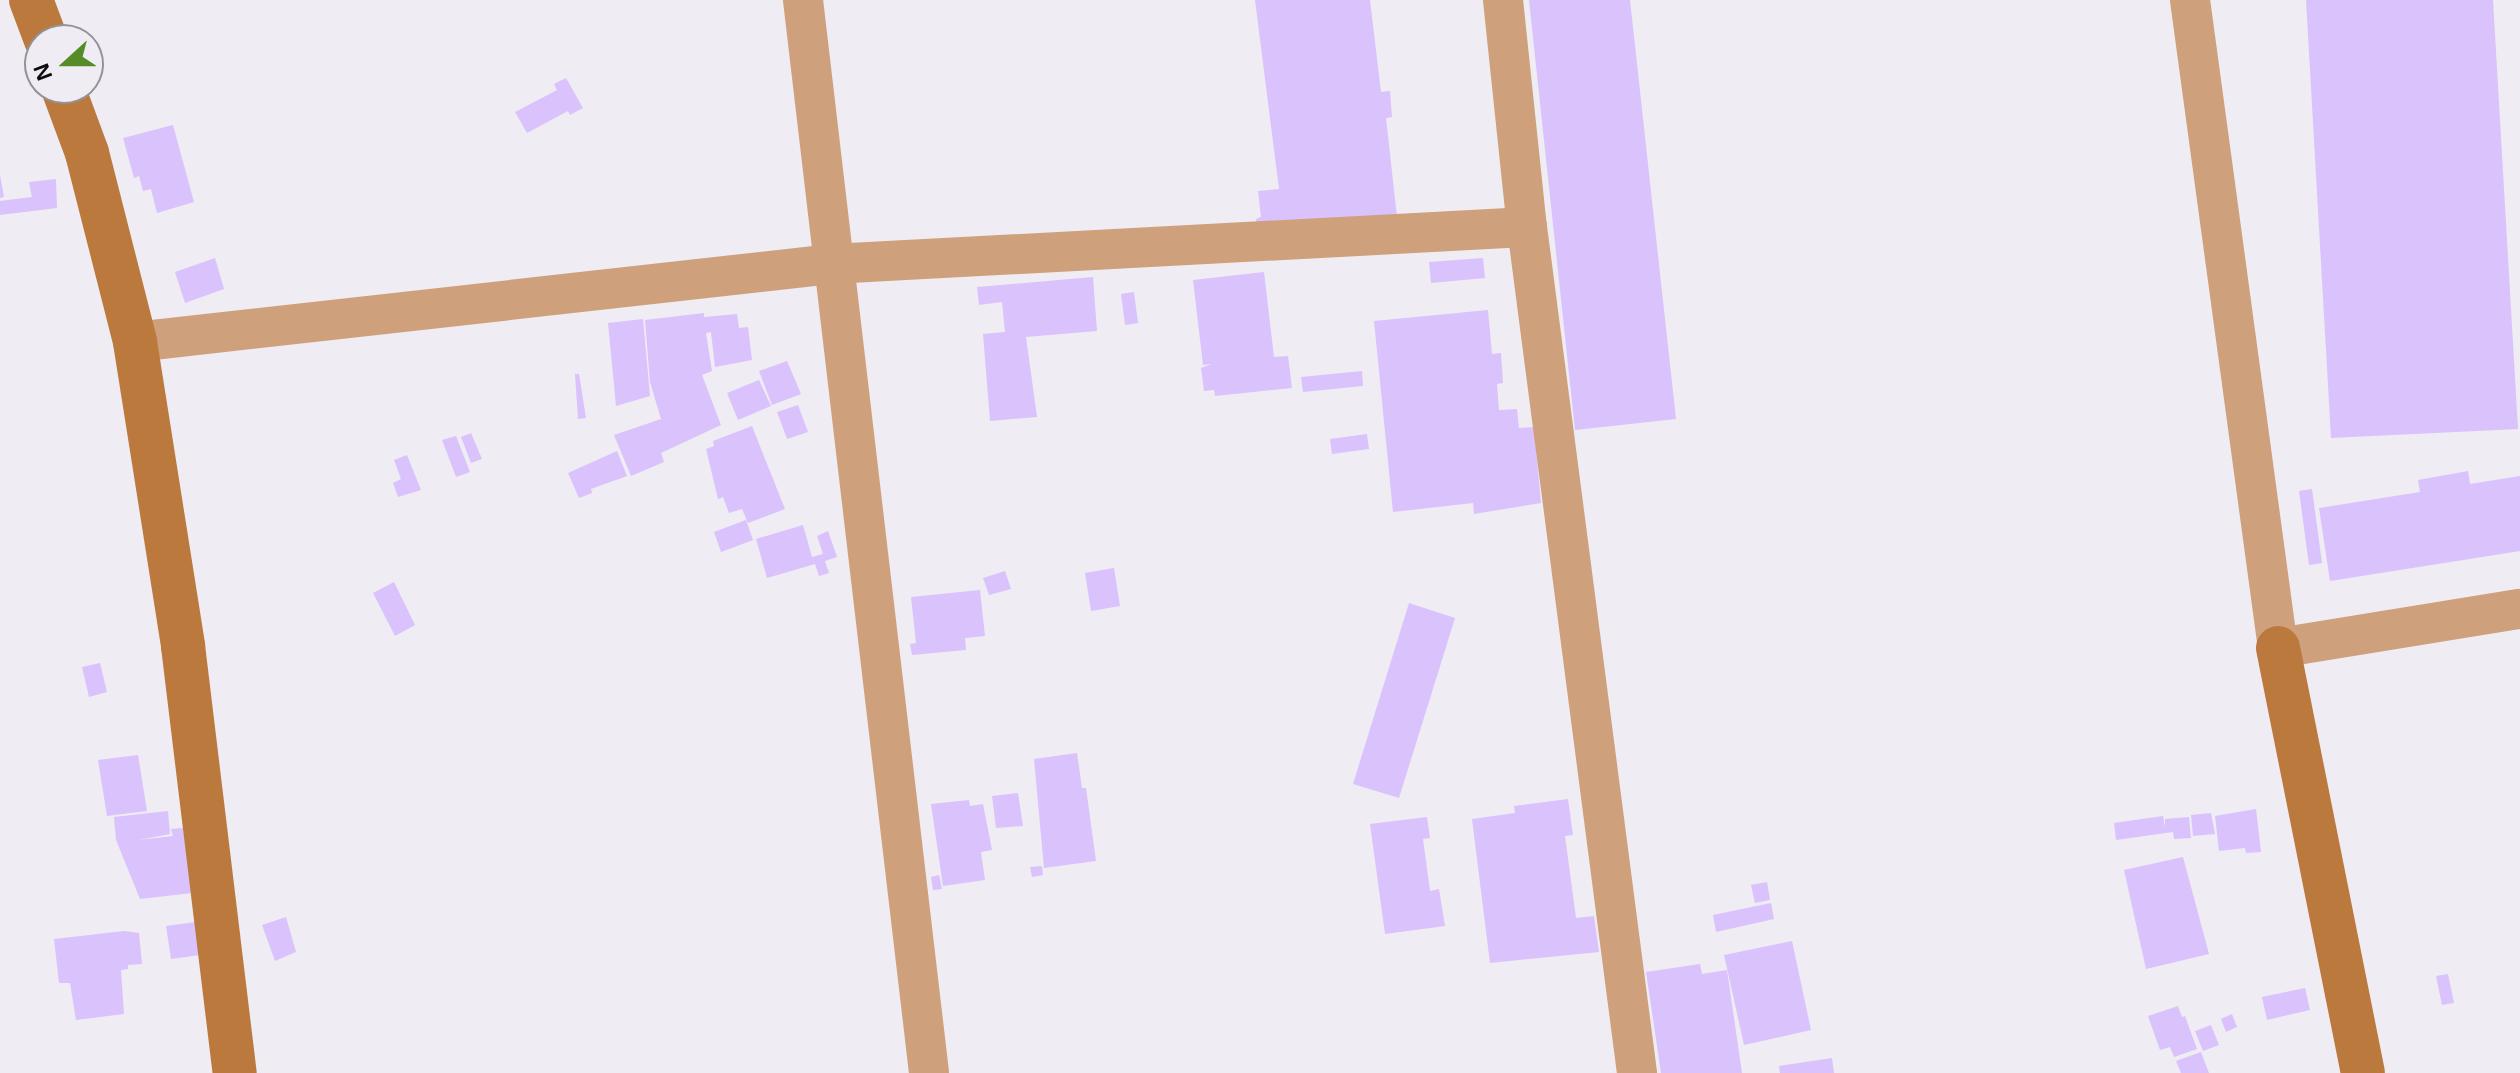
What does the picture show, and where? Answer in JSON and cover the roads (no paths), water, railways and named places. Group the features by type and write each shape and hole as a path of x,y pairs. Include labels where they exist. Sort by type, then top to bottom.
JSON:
{"street":[{"path":"31,0 40,24"},
{"path":"803,0 831,264 929,1073"},
{"path":"1503,0 1527,227 1637,1073"},
{"path":"2190,0 2278,648 2363,1073"},
{"path":"69,104 87,153 135,342 183,646 235,1073"},
{"path":"135,342 831,264 1527,227"},
{"path":"2278,648 2520,609"}]}
